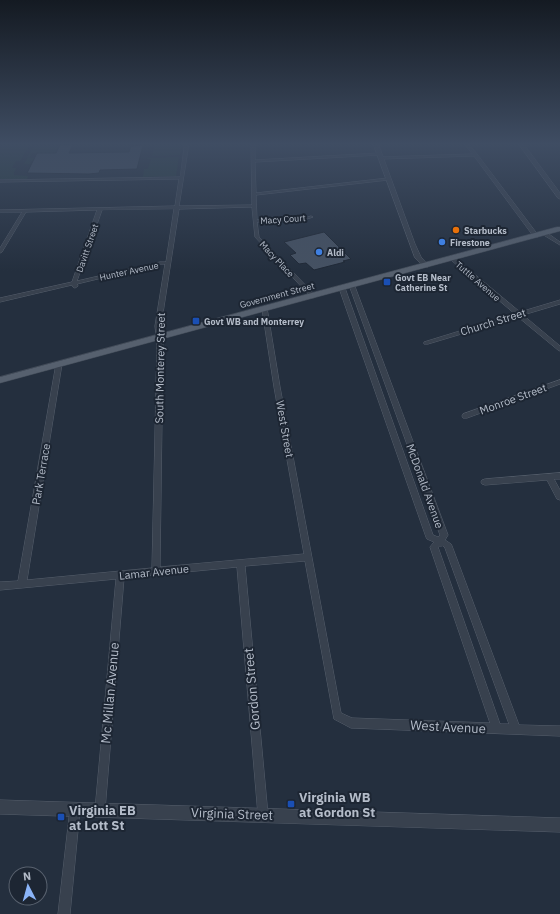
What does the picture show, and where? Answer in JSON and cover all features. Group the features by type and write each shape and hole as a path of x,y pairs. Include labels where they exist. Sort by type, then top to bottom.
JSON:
{"main road":[{"name":"Government Street","path":"0,380 560,229"}],"street":[{"name":"South Monterey Street","path":"156,571 158,326 166,264 180,186"},
{"name":"Macy Place","path":"254,186 257,237 313,296"},
{"path":"254,194 329,186"},
{"path":"391,186 418,258 426,266"},
{"path":"501,186 540,234 560,244"},
{"path":"557,189 560,198"},
{"path":"0,211 254,206"},
{"name":"Davitt Street","path":"75,285 100,209"},
{"path":"0,252 25,210"},
{"name":"Macy Court","path":"255,221 304,219 311,217"},
{"name":"Tuttle Avenue","path":"452,259 560,349"},
{"name":"Hunter Avenue","path":"0,300 75,285 166,264"},
{"name":"Hunter Avenue","path":"0,304 75,285"},
{"name":"McDonald Avenue","path":"342,288 430,537 438,540 444,535 352,285"},
{"name":"Church Street","path":"426,343 560,302"},
{"name":"West Street","path":"265,309 277,387 337,716"},
{"name":"Park Terrace","path":"22,584 60,364"},
{"name":"Monroe Street","path":"465,416 560,382"},
{"path":"485,482 560,476"},
{"path":"549,477 560,497"},
{"name":"McDonald Avenue","path":"497,730 434,547 436,544 444,544 448,546 516,730"},
{"name":"Lamar Avenue","path":"0,586 241,563 307,553"},
{"name":"Gordon Street","path":"241,563 263,815"},
{"name":"Mc Millan Avenue","path":"100,810 120,575"},
{"name":"West Avenue","path":"337,716 350,723 497,730 560,731"},
{"name":"Virginia Street","path":"0,807 560,824"},
{"path":"64,914 75,810"}],"building":[{"name":"Aldi","path":"324,232 351,259 314,270 306,263 299,264 290,255 296,253 284,242"}],"place":[{"name":"Starbucks","path":"456,230"},
{"name":"Firestone","path":"442,242"},
{"name":"Aldi","path":"319,252"},
{"name":"Govt EB Near Catherine St","path":"387,282"},
{"name":"Govt WB and Monterrey","path":"196,321"},
{"name":"Virginia WB at Gordon St","path":"291,804"},
{"name":"Virginia EB at Lott St","path":"61,817"}]}
